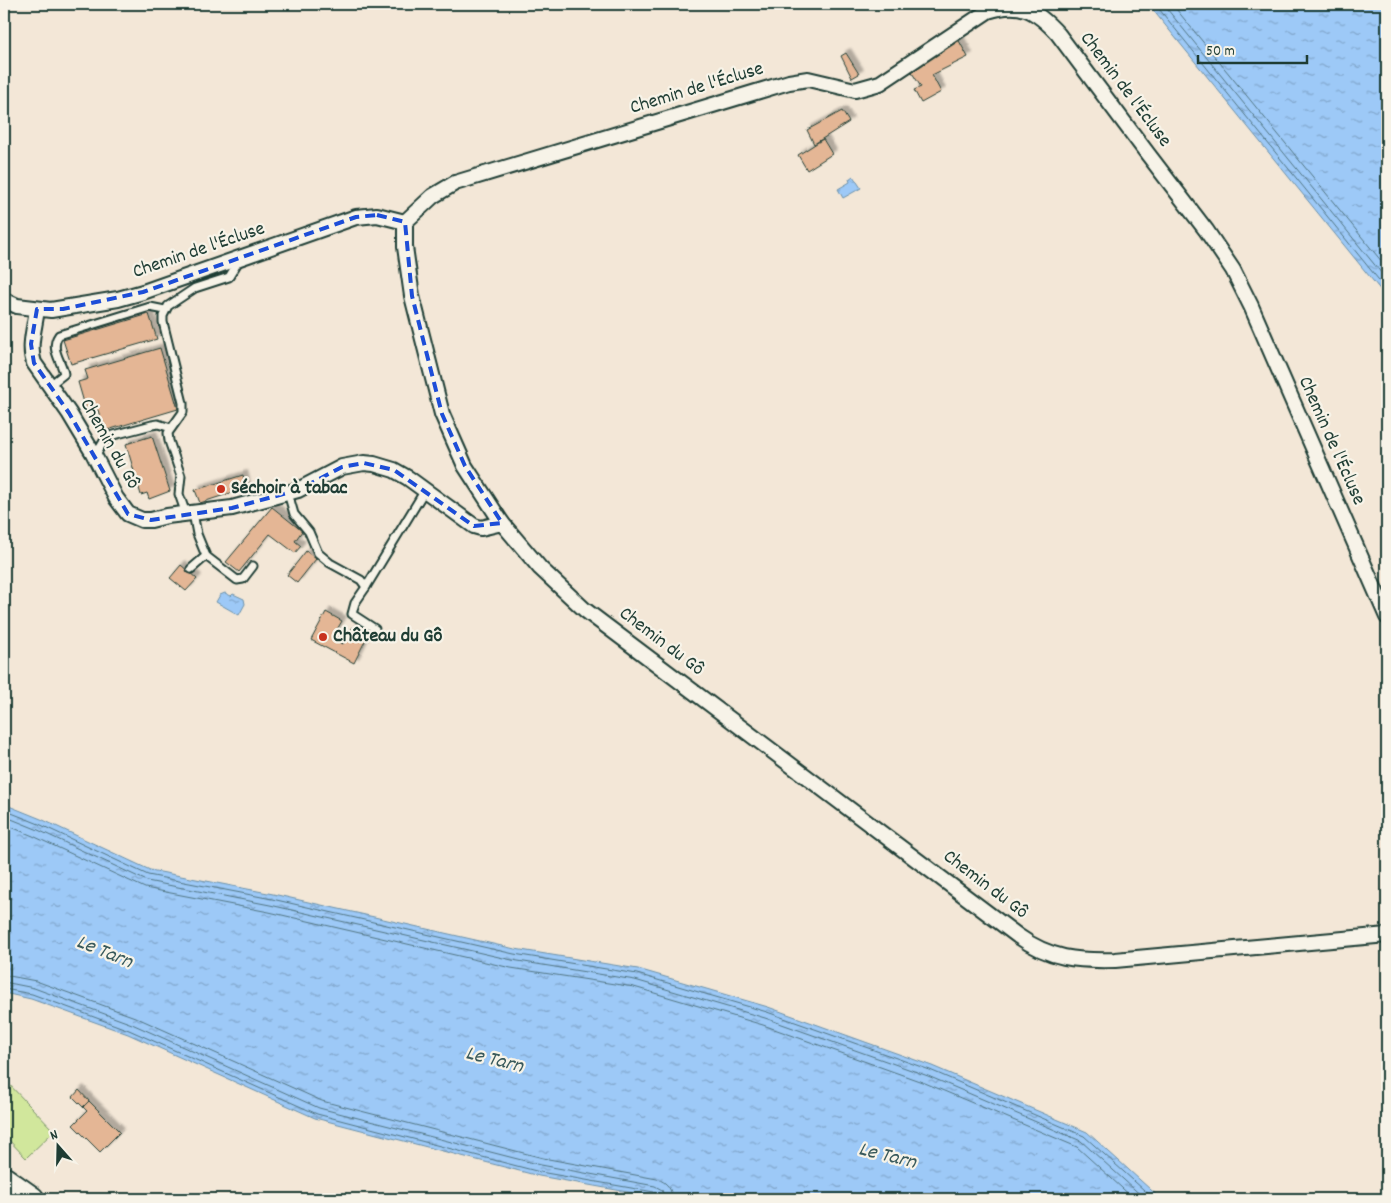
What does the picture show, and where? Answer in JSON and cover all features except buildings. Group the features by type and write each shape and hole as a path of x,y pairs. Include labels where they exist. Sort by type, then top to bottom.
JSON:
{"highway":[{"path":"4,1180 31,1199"}],"street":[{"name":"Chemin de l'Écluse","path":"4,300 18,306 37,309 63,309 118,299 143,292 356,217 377,215 405,222 433,196 455,183 797,80 808,79 855,90 866,87 880,82 988,11 1006,4 1028,9 1044,18 1058,34 1206,230 1233,270 1251,306 1387,617"},
{"path":"405,222 405,247 412,296 442,414 466,466 502,523"},
{"name":"Chemin du Gô","path":"37,309 31,355 34,363 69,413 95,456 116,498 128,514 142,520 151,520 232,508 298,490 342,467 364,462 394,470 474,526 481,528 502,523 540,568 585,610 1018,936 1039,949 1067,958 1115,960 1387,935"}],"lane":[{"path":"242,257 229,276 195,288 168,306 165,310 163,322 183,404 183,412 168,433 181,476 180,494 206,556 237,580 243,579 253,566"},
{"path":"50,385 64,374 55,346 59,335 150,307 165,310"},
{"path":"95,456 104,441 110,436 158,424 171,428"},
{"path":"375,629 352,614 355,603 425,490"},
{"path":"288,493 294,514 308,532 318,552 330,563 361,580 366,587"},
{"path":"191,569 206,556"}],"highlighted area":[{"path":"377,215 405,222 412,296 442,414 465,466 502,523 474,526 394,470 364,463 342,467 298,490 232,508 151,520 128,514 69,413 34,363 31,344 37,309 63,309 143,292 356,217"}],"green space":[{"path":"4,1079 54,1131 26,1158 4,1135"}],"water":[{"path":"1148,4 1384,4 1387,8 1387,298"},
{"path":"853,176 861,188 843,198 838,189 850,182 849,179"},
{"path":"225,593 244,599 245,604 239,615 216,602 220,595"},
{"name":"Le Tarn","path":"4,804 41,819 150,870 273,894 515,949 638,969 768,1007 932,1066 1087,1132 1161,1199 666,1199 539,1176 315,1118 128,1034 31,999 4,993"}],"place":[{"name":"Séchoir à tabac","path":"221,489"},
{"name":"Château du Gô","path":"323,637"}]}
